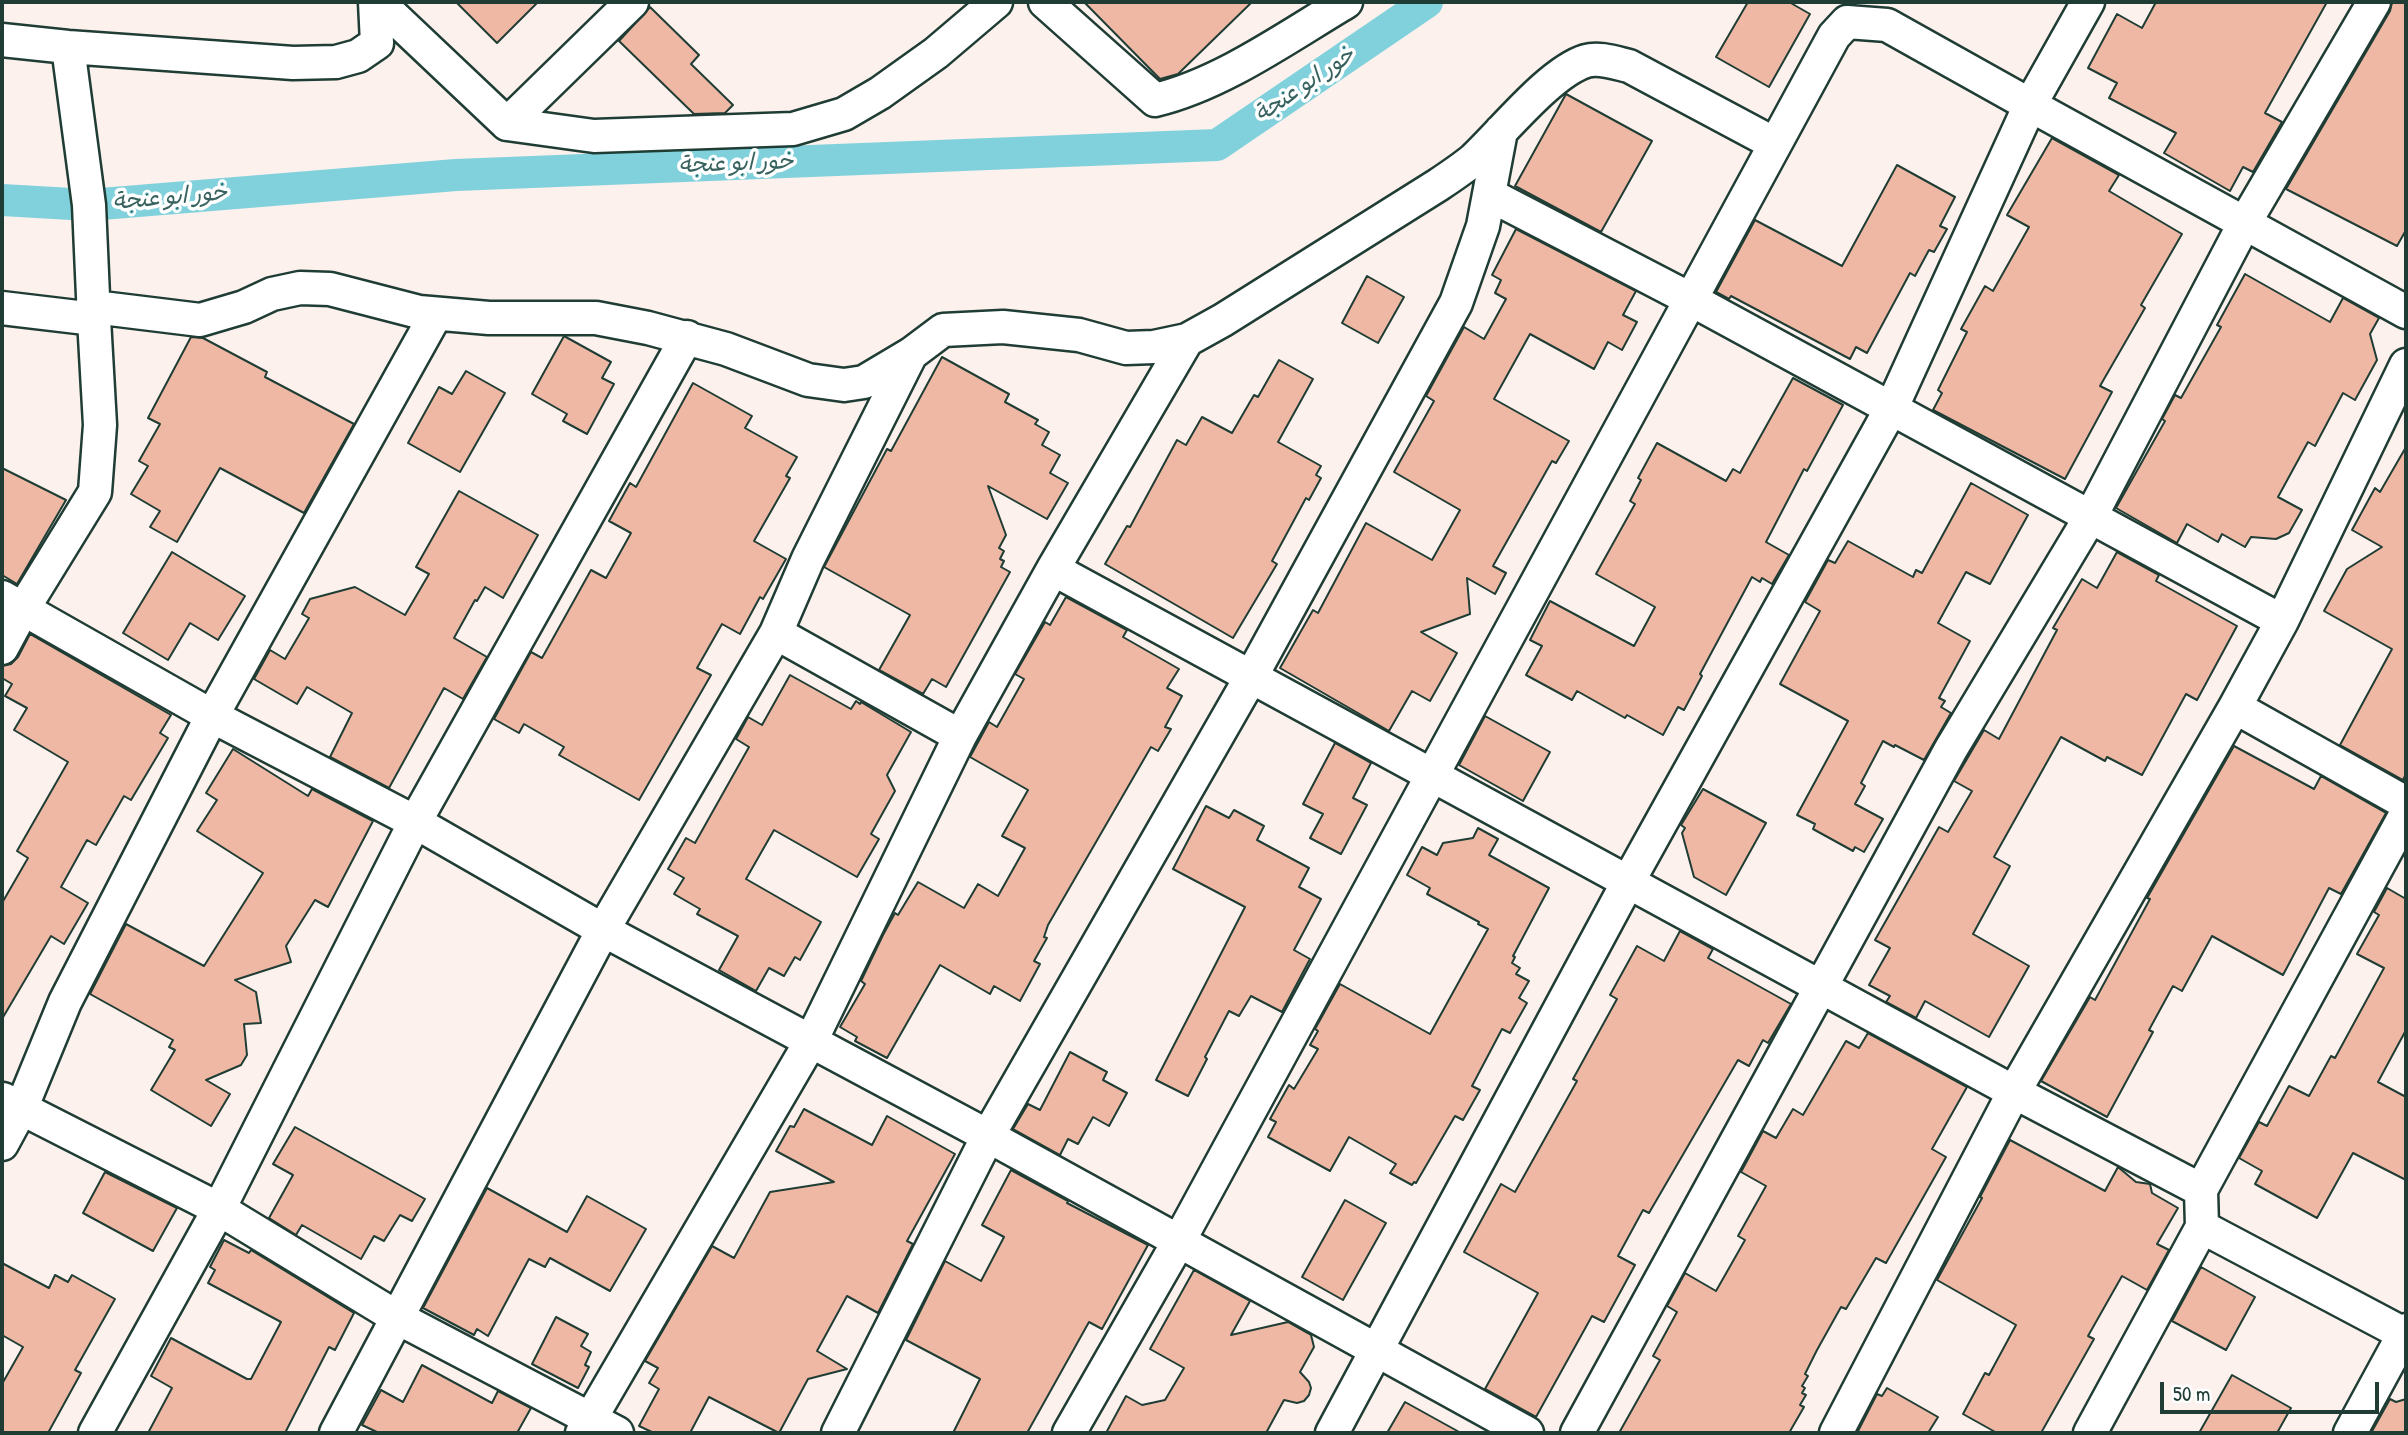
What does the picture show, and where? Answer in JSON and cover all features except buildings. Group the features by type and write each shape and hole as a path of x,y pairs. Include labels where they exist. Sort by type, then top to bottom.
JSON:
{"street":[{"path":"2,40 293,64 336,62 358,56 377,43 376,2"},
{"path":"376,2 507,124 594,136 793,129 844,114 880,93 936,53 996,2"},
{"path":"507,124 632,2"},
{"path":"1045,2 1155,100 1208,83 1346,2"},
{"path":"1332,1433 1628,882 1892,407 2031,105 2088,2"},
{"path":"1577,1433 1951,749 2091,516 2244,224 2374,2"},
{"path":"1069,1433 1180,1241 1833,36 1847,22 1887,25 2406,312"},
{"path":"2,648 12,603 95,492 100,425 89,205 68,47"},
{"path":"2,308 200,320 244,307 272,294 330,289 436,314 489,318 596,318 687,337 808,380 844,385 864,382 911,354 943,330 1003,327 1079,335 1126,348 1154,347 1187,340 1438,185 1471,162 1534,98 1569,69 1589,60 1629,66 1774,144"},
{"path":"838,1433 988,1136 1251,677 1456,303 1483,226 1501,131"},
{"path":"1490,195 1892,407 2283,621"},
{"path":"2,1143 11,1104 212,716 436,314"},
{"path":"94,1433 219,1209 415,822 687,337"},
{"path":"11,1104 219,1209 398,1318 597,1428 811,1041 960,736 1053,569 1187,340"},
{"path":"336,1433 603,930 776,633 808,559 911,354"},
{"path":"1836,1433 2014,1092 2283,621 2406,365"},
{"path":"1053,569 2014,1092 2201,1190"},
{"path":"12,603 212,716 415,822 603,930 988,1136 1527,1433"},
{"path":"776,633 960,736"},
{"path":"2235,707 2406,803"},
{"path":"2090,1433 2203,1227 2201,1190 2406,814"},
{"path":"2203,1227 2405,1333 2350,1433"}],"waterway":[{"name":"خور ابو عنجة","path":"2,200 89,205 456,175 1217,145 1427,2"}]}
